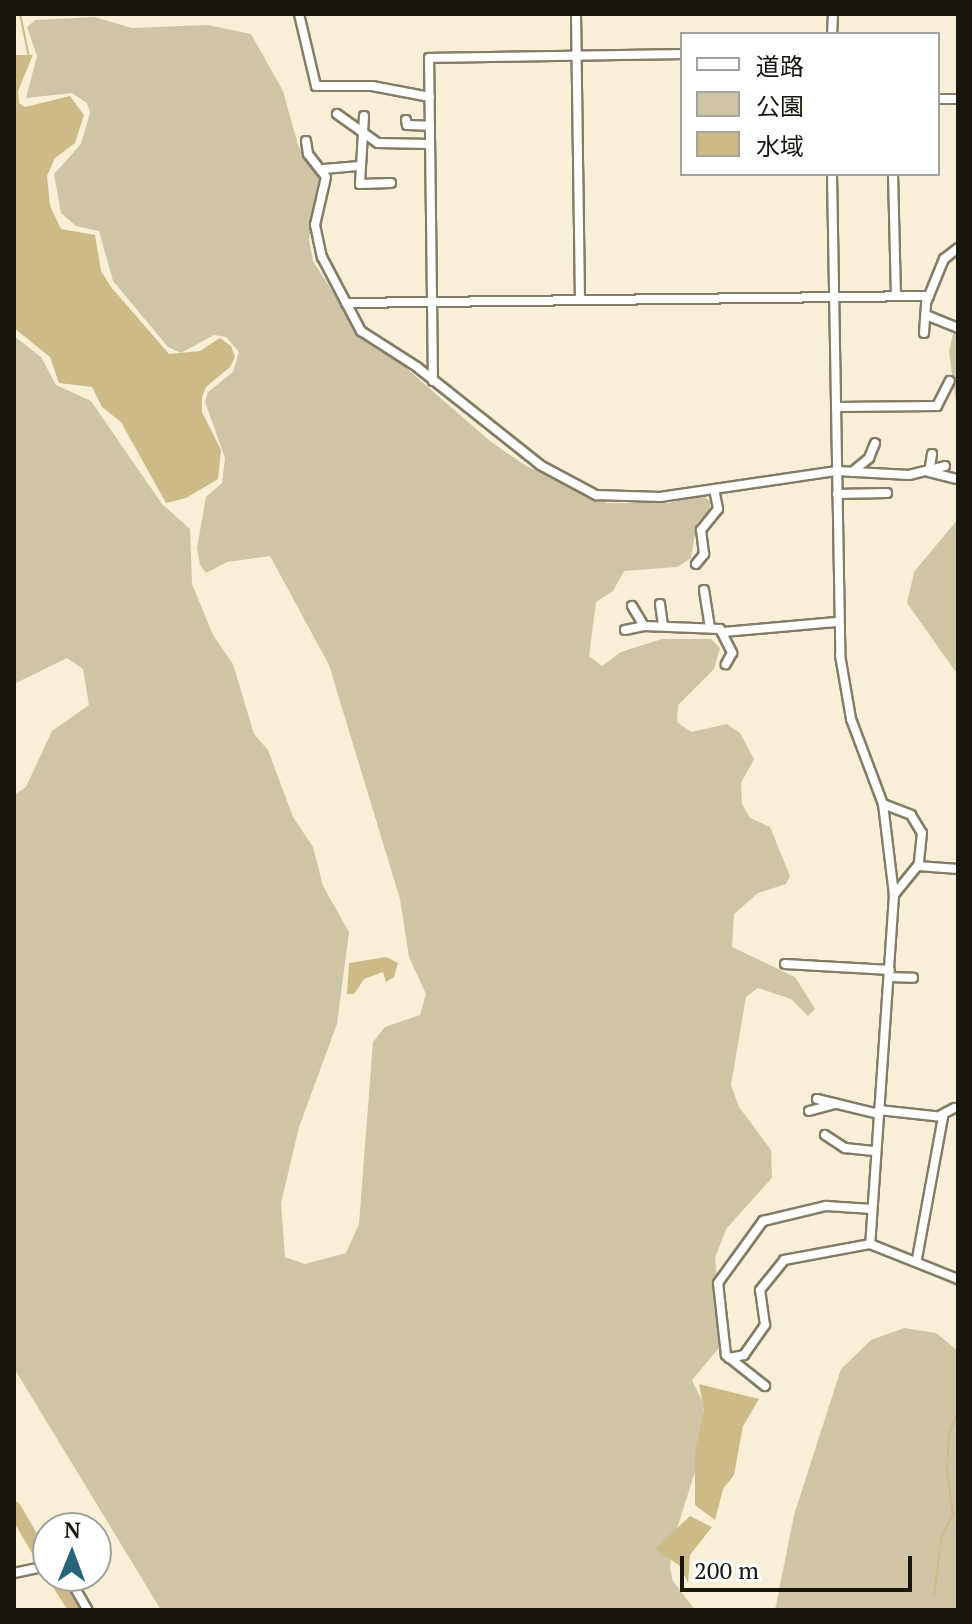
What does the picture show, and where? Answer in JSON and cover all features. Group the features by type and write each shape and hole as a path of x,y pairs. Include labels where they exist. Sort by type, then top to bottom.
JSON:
{"street":[{"path":"299,14 316,86 372,86 430,97"},
{"path":"576,14 580,300"},
{"path":"433,381 430,97 433,56 680,54"},
{"path":"337,114 378,143 430,144"},
{"path":"364,116 360,184 391,183"},
{"path":"406,120 407,125 430,126"},
{"path":"306,141 308,154 324,169 360,166"},
{"path":"324,169 315,225 325,268 367,337 433,381 540,465 596,495 660,497 837,471 929,472 957,479"},
{"path":"832,176 838,622 844,690 883,804 894,895 870,1244"},
{"path":"893,176 896,296"},
{"path":"924,333 929,296 944,259 958,248"},
{"path":"346,303 929,296"},
{"path":"926,315 958,328"},
{"path":"836,407 937,406 950,381"},
{"path":"852,472 869,458 875,443"},
{"path":"929,472 932,454"},
{"path":"929,472 945,466"},
{"path":"696,564 704,554 701,530 718,509 714,489"},
{"path":"837,494 887,493"},
{"path":"704,590 710,627"},
{"path":"660,604 663,626"},
{"path":"632,606 644,626"},
{"path":"625,630 663,626 710,627 725,632 838,622"},
{"path":"725,632 732,653 726,664"},
{"path":"883,804 911,815 920,826 918,866 894,895"},
{"path":"918,866 958,869"},
{"path":"785,964 913,978"},
{"path":"817,1099 879,1112 941,1115 954,1108"},
{"path":"809,1111 836,1103"},
{"path":"917,1259 941,1115"},
{"path":"825,1135 845,1148 876,1151"},
{"path":"765,1386 729,1358 717,1285 763,1221 826,1206 872,1209"},
{"path":"729,1358 744,1355 765,1325 760,1290 784,1260 870,1244 917,1259 947,1278 958,1279"},
{"path":"77,1592 88,1610"}],"green space":[{"path":"94,17 132,28 208,25 251,34 283,91 298,145 320,178 309,240 313,261 363,339 399,362 490,441 526,466 607,503 670,503 702,495 710,501 710,509 697,523 691,558 677,567 624,571 613,591 596,602 589,656 602,666 621,652 662,639 711,639 720,648 714,669 678,705 677,722 691,732 727,724 740,733 754,759 741,783 742,804 750,818 770,827 790,876 786,884 758,893 734,914 732,947 795,977 815,1009 808,1016 791,999 758,988 746,997 731,1085 739,1107 771,1150 772,1178 726,1229 715,1258 723,1343 692,1380 704,1405 700,1456 673,1541 670,1568 673,1581 695,1610 161,1610 112,1529 112,1512 101,1512 14,1368 14,795 26,787 52,731 89,705 83,669 67,658 14,684 14,336 41,357 56,385 91,401 162,504 190,529 192,584 213,635 233,664 254,734 268,750 293,817 313,847 323,886 349,932 337,1024 299,1127 281,1203 285,1257 305,1264 346,1253 359,1224 373,1042 385,1027 420,1015 426,994 409,957 400,899 329,665 270,556 227,562 206,573 200,565 197,548 206,497 222,483 225,458 205,402 208,392 233,372 239,352 226,337 214,335 181,353 168,347 113,281 99,231 76,226 61,213 54,174 81,144 90,113 87,103 72,93 26,98 37,56 27,27 35,20"},
{"path":"958,314 958,418 949,351"},
{"path":"958,519 958,675 907,603 914,572"},
{"path":"904,1328 936,1333 958,1351 958,1610 775,1610 794,1515 841,1369 871,1340"}],"water":[{"path":"14,55 33,55 18,91 19,103 25,107 70,96 84,115 75,143 55,158 47,176 50,206 61,229 95,235 101,271 111,287 169,354 200,351 220,338 231,346 235,357 230,367 206,387 202,397 202,412 221,450 218,479 186,498 166,503 121,422 102,407 92,387 59,383 50,357 14,328"},
{"path":"386,957 398,963 394,977 386,982 383,972 364,979 354,994 347,994 349,963"},
{"path":"699,1384 759,1399 743,1426 734,1475 723,1489 715,1520 695,1505 695,1452 704,1410"},
{"path":"690,1516 712,1527 690,1555 688,1583 680,1566 655,1549"}],"waterway":[{"path":"20,14 29,57"},
{"path":"878,1252 899,1260"},
{"path":"912,1265 958,1286"},
{"path":"934,1596 942,1535 953,1515 947,1472 949,1433 958,1413"},
{"path":"14,1508 32,1539"},
{"path":"64,1592 76,1610"}]}
